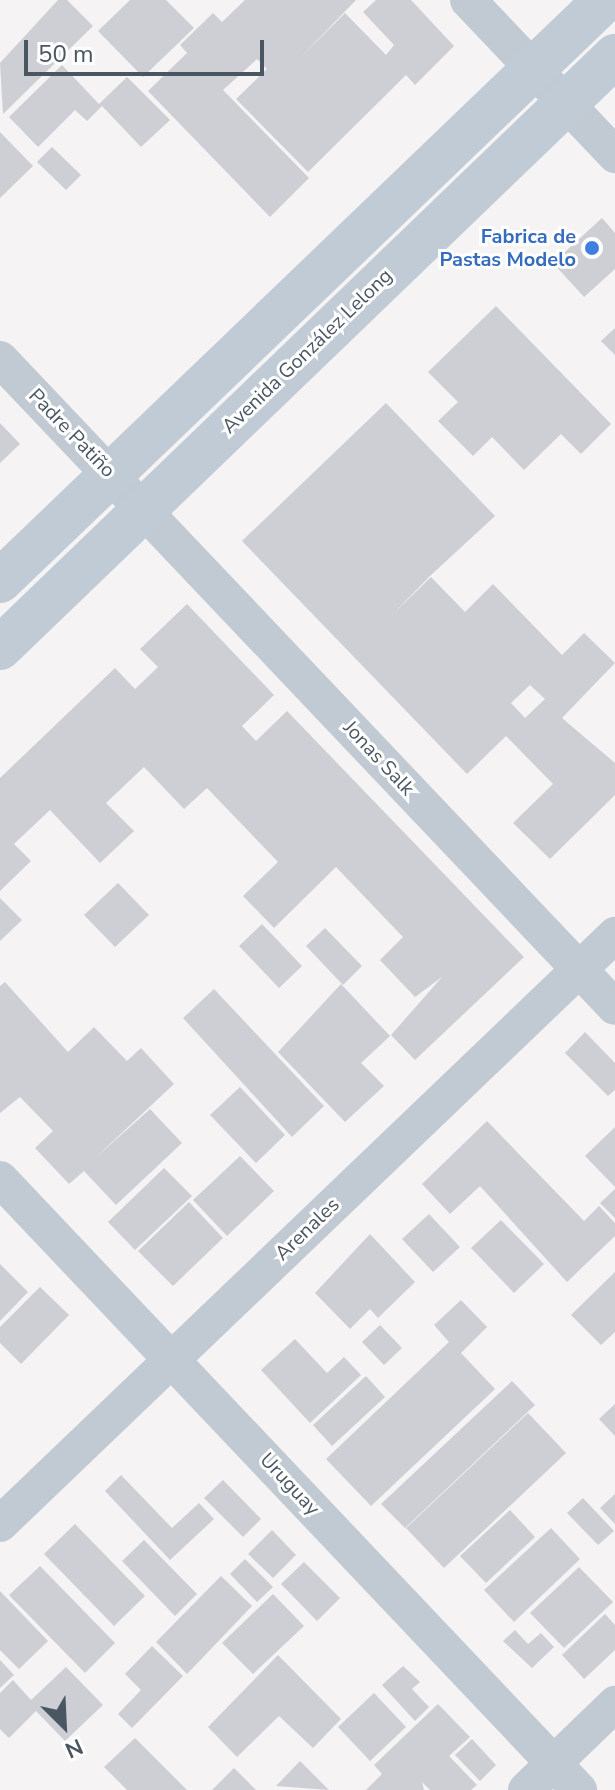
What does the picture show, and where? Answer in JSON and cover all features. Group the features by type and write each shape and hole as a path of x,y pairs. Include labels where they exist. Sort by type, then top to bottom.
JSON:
{"main road":[{"path":"0,581 605,0"},
{"name":"Avenida González Lelong","path":"0,648 615,56"}],"street":[{"path":"468,0 615,155"},
{"name":"Padre Patiño","path":"0,359 144,508"},
{"name":"Jonas Salk","path":"144,508 615,1007"},
{"name":"Arenales","path":"0,1524 615,935"},
{"name":"Uruguay","path":"0,1179 579,1790"},
{"path":"526,1790 615,1704"}],"building":[{"path":"58,0 67,0 93,26 3,114 0,63"},
{"path":"130,0 166,0 194,28 143,77 98,31"},
{"path":"245,0 356,0 299,59 345,13 386,55 394,45 363,12 376,0 411,0 454,46 415,85 406,75 308,172 236,99 267,69 257,59 223,90 309,178 270,217 148,91 187,53 180,45 213,13 222,22"},
{"path":"62,65 99,104 127,77 170,120 141,147 102,106 87,121 75,110 38,147 9,117"},
{"path":"0,132 33,166 0,198"},
{"path":"52,147 81,175 66,190 37,162"},
{"name":"Fabrica de Pastas Modelo","path":"602,218 615,233 615,269 584,297 553,263"},
{"path":"496,306 611,424 581,454 561,434 524,470 492,437 473,456 438,421 458,402 428,372"},
{"path":"615,328 615,355 601,341"},
{"path":"386,403 495,516 430,576 390,617 431,577 465,612 493,584 562,655 584,633 615,663 562,718 615,763 615,795 550,859 513,823 553,784 506,736 467,774 242,541","holes":["530,685 545,699 525,718 511,703"]},
{"path":"0,423 20,444 0,463"},
{"path":"187,604 274,695 242,726 256,741 287,711 524,957 415,1060 391,1035 442,977 415,997 380,960 403,937 336,867 274,928 243,896 278,862 207,788 184,809 144,767 106,803 134,831 100,863 50,810 14,844 31,861 0,891 0,778 115,668 135,689 158,667 140,649"},
{"path":"118,883 149,915 115,947 84,915"},
{"path":"0,898 22,920 0,941"},
{"path":"262,924 302,966 279,988 239,946"},
{"path":"325,928 362,966 343,985 306,946"},
{"path":"5,982 68,1052 94,1027 127,1061 141,1048 174,1084 93,1160 150,1109 182,1143 116,1205 84,1171 69,1184 35,1148 53,1131 20,1097 0,1113 0,986"},
{"path":"341,984 390,1036 361,1063 384,1086 345,1122 278,1052"},
{"path":"214,989 324,1106 292,1137 183,1018"},
{"path":"585,1032 615,1063 615,1090 608,1096 565,1053"},
{"path":"240,1087 285,1135 256,1163 210,1115"},
{"path":"487,1121 584,1221 599,1206 615,1223 615,1236 567,1282 480,1186 450,1214 422,1184"},
{"path":"615,1127 615,1187 585,1156"},
{"path":"240,1156 274,1191 227,1236 193,1200"},
{"path":"164,1168 192,1196 135,1250 108,1222"},
{"path":"615,1189 615,1218 600,1203"},
{"path":"189,1202 223,1238 173,1286 138,1251"},
{"path":"429,1214 460,1247 433,1272 402,1239"},
{"path":"501,1220 544,1264 514,1293 471,1248"},
{"path":"370,1234 415,1282 378,1318 370,1309 350,1329 315,1293"},
{"path":"0,1264 28,1292 0,1321"},
{"path":"615,1272 615,1332 601,1345 571,1315"},
{"path":"40,1287 69,1315 21,1364 0,1343 0,1327"},
{"path":"461,1300 487,1327 461,1353 495,1389 371,1506 326,1459 449,1342 434,1325"},
{"path":"380,1325 402,1348 384,1365 362,1342"},
{"path":"295,1339 327,1373 344,1357 361,1375 310,1423 261,1370"},
{"path":"366,1376 385,1397 332,1446 313,1425"},
{"path":"512,1381 535,1405 405,1528 381,1504"},
{"path":"615,1404 615,1436 599,1419"},
{"path":"528,1413 566,1453 444,1568 406,1528"},
{"path":"121,1475 172,1528 199,1503 214,1519 170,1560 105,1491"},
{"path":"223,1480 261,1519 243,1537 204,1498"},
{"path":"615,1494 615,1524 600,1508"},
{"path":"583,1498 614,1531 598,1545 567,1513"},
{"path":"510,1510 535,1537 486,1583 460,1556"},
{"path":"75,1524 145,1596 114,1626 44,1554"},
{"path":"551,1528 580,1559 514,1622 484,1590"},
{"path":"272,1530 296,1555 273,1578 248,1554"},
{"path":"144,1540 197,1594 175,1616 122,1561"},
{"path":"245,1559 273,1587 257,1602 230,1574"},
{"path":"304,1562 340,1598 317,1621 281,1584"},
{"path":"40,1566 115,1643 85,1673 9,1595"},
{"path":"579,1567 613,1602 564,1648 530,1613"},
{"path":"221,1576 252,1606 187,1674 156,1642"},
{"path":"0,1591 48,1641 19,1669 0,1650"},
{"path":"273,1594 304,1626 253,1674 222,1643"},
{"path":"605,1614 615,1625 615,1650 584,1679 562,1655"},
{"path":"515,1630 528,1644 541,1633 554,1647 532,1668 503,1641"},
{"path":"152,1646 183,1676 132,1728 118,1714 141,1690 125,1674"},
{"path":"278,1655 341,1719 313,1748 279,1716 237,1757 208,1727"},
{"path":"0,1660 14,1675 0,1688"},
{"path":"403,1666 420,1682 412,1689 429,1707 415,1721 382,1685"},
{"path":"66,1667 103,1705 65,1741 36,1711 9,1738 0,1729 0,1693 13,1680 31,1700"},
{"path":"374,1693 406,1727 370,1761 338,1727"},
{"path":"438,1704 470,1737 449,1756 477,1785 471,1790 430,1790 422,1782 424,1790 366,1790 382,1774 374,1765"},
{"path":"135,1738 187,1790 127,1790 104,1767"},
{"path":"472,1739 496,1765 480,1781 455,1755"},
{"path":"300,1761 329,1790 276,1786"},
{"path":"234,1768 256,1790 212,1790"}],"place":[{"name":"Fabrica de Pastas Modelo","path":"592,248"}]}
